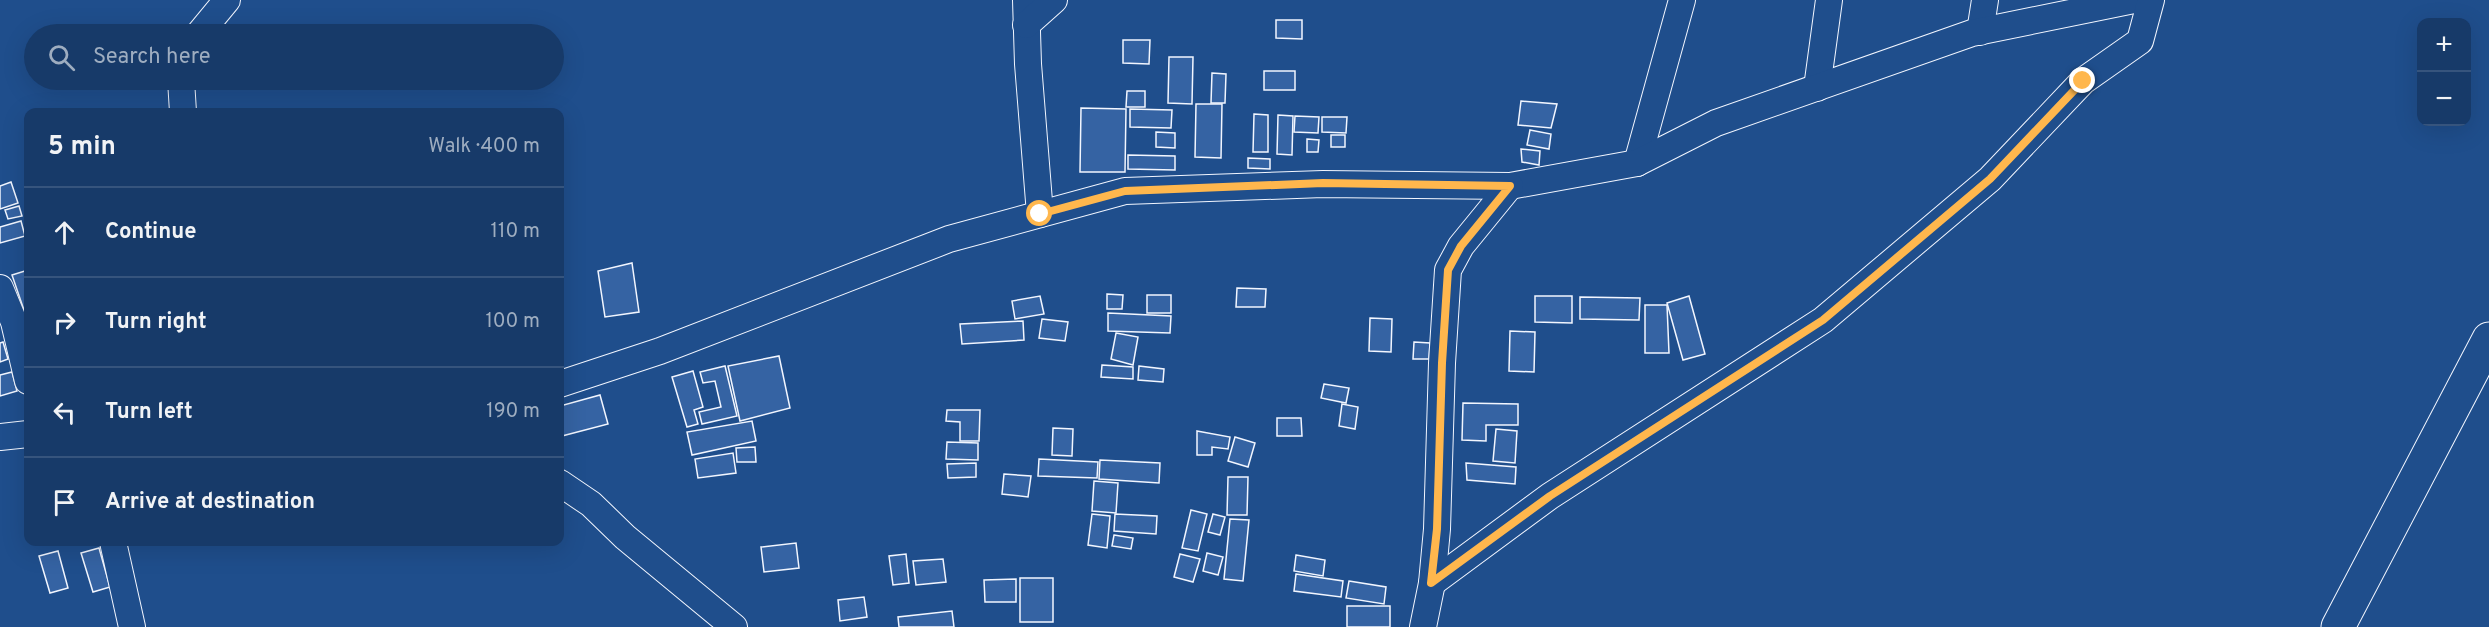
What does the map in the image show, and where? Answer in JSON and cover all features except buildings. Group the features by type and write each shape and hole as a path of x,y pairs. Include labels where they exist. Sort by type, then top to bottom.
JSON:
{"street":[{"path":"207,24 226,0"},
{"path":"1040,214 1026,12 1054,0"},
{"path":"1637,163 1682,0"},
{"path":"1816,88 1830,0"},
{"path":"1980,32 1985,0"},
{"path":"564,383 660,351 949,239 1125,191 1323,183 1510,186 1637,163 1716,123 1980,32 2134,0"},
{"path":"1431,583 1550,496 1823,320 1990,179 2083,81 2140,41 2151,0"},
{"path":"182,90 183,108"},
{"path":"1423,627 1437,529 1442,363 1448,270 1461,246 1510,186"},
{"path":"0,288 14,322 24,364"},
{"path":"2338,627 2489,339"},
{"path":"0,436 24,434"},
{"path":"564,486 591,504 625,537 734,627"},
{"path":"114,546 132,627"}],"route":[{"path":"1040,214 1125,191 1323,183 1510,186 1461,246 1448,270 1442,363 1437,529 1431,583 1550,496 1823,320 1990,179 2083,81"}]}
